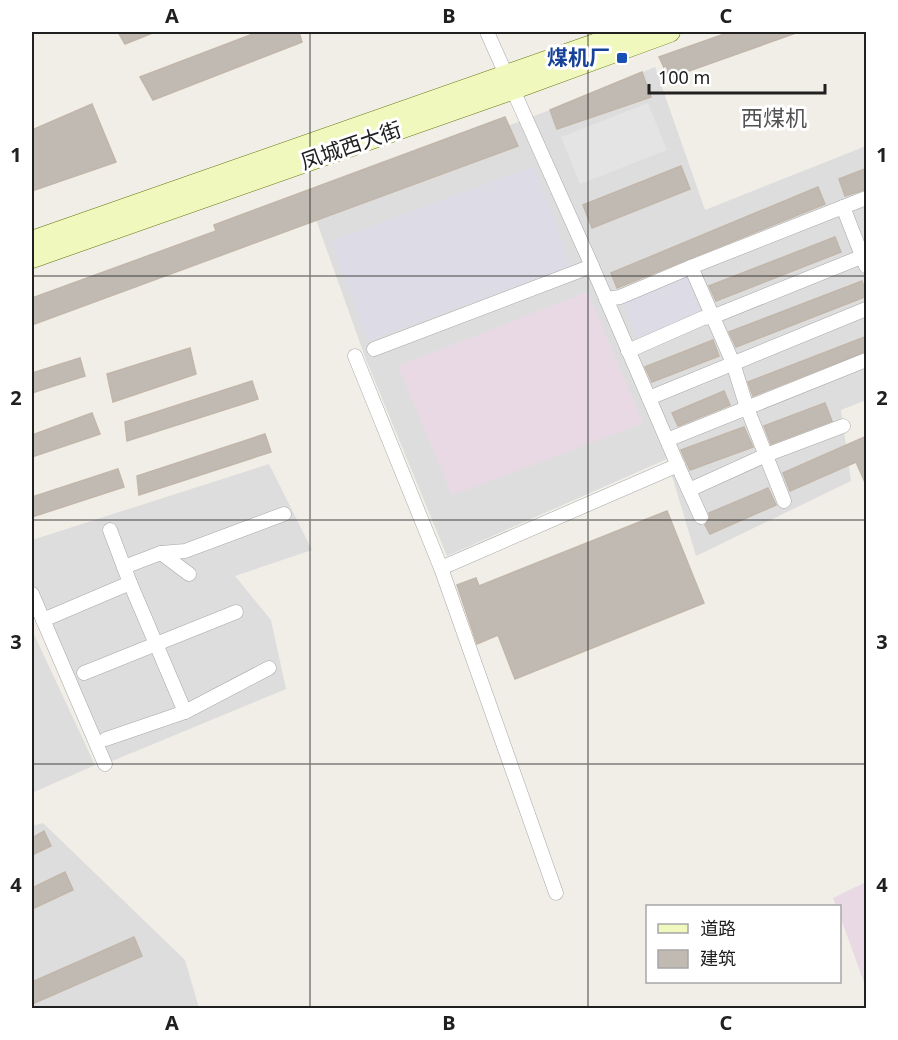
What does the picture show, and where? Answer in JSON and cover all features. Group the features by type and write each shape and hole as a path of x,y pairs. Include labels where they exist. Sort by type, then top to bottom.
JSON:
{"main road":[{"name":"凤城西大街","path":"32,258 510,82 629,32"},
{"name":"凤城西大街","path":"32,241 510,82 670,32"}],"street":[{"path":"487,32 701,517"},
{"path":"606,299 620,297 867,198"},
{"path":"628,351 703,318 712,317 866,259 843,207"},
{"path":"374,348 592,266"},
{"path":"691,267 734,363 747,408 784,501"},
{"path":"649,398 867,309"},
{"path":"355,356 441,568 556,893"},
{"path":"667,440 867,360"},
{"path":"680,470 689,489 766,455 843,426"},
{"path":"441,568 680,470"},
{"path":"124,567 161,553 185,551 284,514"},
{"path":"110,530 185,712"},
{"path":"161,553 189,574"},
{"path":"43,620 130,583"},
{"path":"32,594 105,764"},
{"path":"84,673 236,612"},
{"path":"106,739 185,712 269,668"}],"shaded area":[{"path":"655,67 705,210 866,146 866,400 841,410 851,481 696,556 667,459 447,556 365,357 309,200 550,110"},
{"path":"648,103 667,150 580,184 561,137"},
{"path":"534,166 571,266 368,341 331,241"},
{"path":"684,271 703,318 639,344 620,297"},
{"path":"587,292 643,423 452,495 398,366"},
{"path":"269,464 312,550 235,576 271,620 286,689 105,764 32,594 32,540"},
{"path":"32,630 95,765 32,793"},
{"path":"43,823 185,960 199,1008 32,1008 32,826"},
{"path":"866,882 866,988 841,919 841,905 836,905 833,898"}],"building":[{"path":"118,32 155,32 125,44"},
{"path":"258,32 299,32 302,42 153,100 140,77"},
{"path":"730,32 796,33 669,78 659,57"},
{"path":"642,72 651,97 557,129 550,110"},
{"path":"92,104 116,162 32,191 32,130"},
{"path":"505,117 518,146 32,325 32,298 216,231 214,225"},
{"path":"681,166 690,189 592,228 583,205"},
{"path":"867,168 867,189 845,196 839,179"},
{"path":"818,187 825,204 617,288 611,273"},
{"path":"835,237 841,252 716,301 709,286"},
{"path":"862,281 867,296 736,347 729,332"},
{"path":"867,336 867,351 753,396 748,382"},
{"path":"713,340 719,356 652,382 645,367"},
{"path":"190,348 196,374 113,402 107,374"},
{"path":"80,358 85,376 32,393 32,373"},
{"path":"252,381 258,399 127,441 125,422"},
{"path":"724,391 730,405 678,426 672,413"},
{"path":"825,403 832,421 771,444 764,426"},
{"path":"92,413 100,434 32,457 32,435"},
{"path":"744,427 753,447 690,470 681,450"},
{"path":"265,434 271,452 139,495 137,476"},
{"path":"867,436 867,487 856,462 790,491 783,473"},
{"path":"118,469 124,487 32,517 32,497"},
{"path":"768,488 776,505 710,534 705,525 710,518 709,513"},
{"path":"667,511 704,603 515,679 498,635 477,644 457,585 476,578 479,586"},
{"path":"44,831 51,846 32,855 32,838"},
{"path":"65,872 73,890 32,909 32,888"},
{"path":"134,937 142,956 32,1004 32,982"}],"place":[{"name":"煤机厂","path":"622,58"}],"district":[{"name":"西煤机","path":"774,118"}]}
